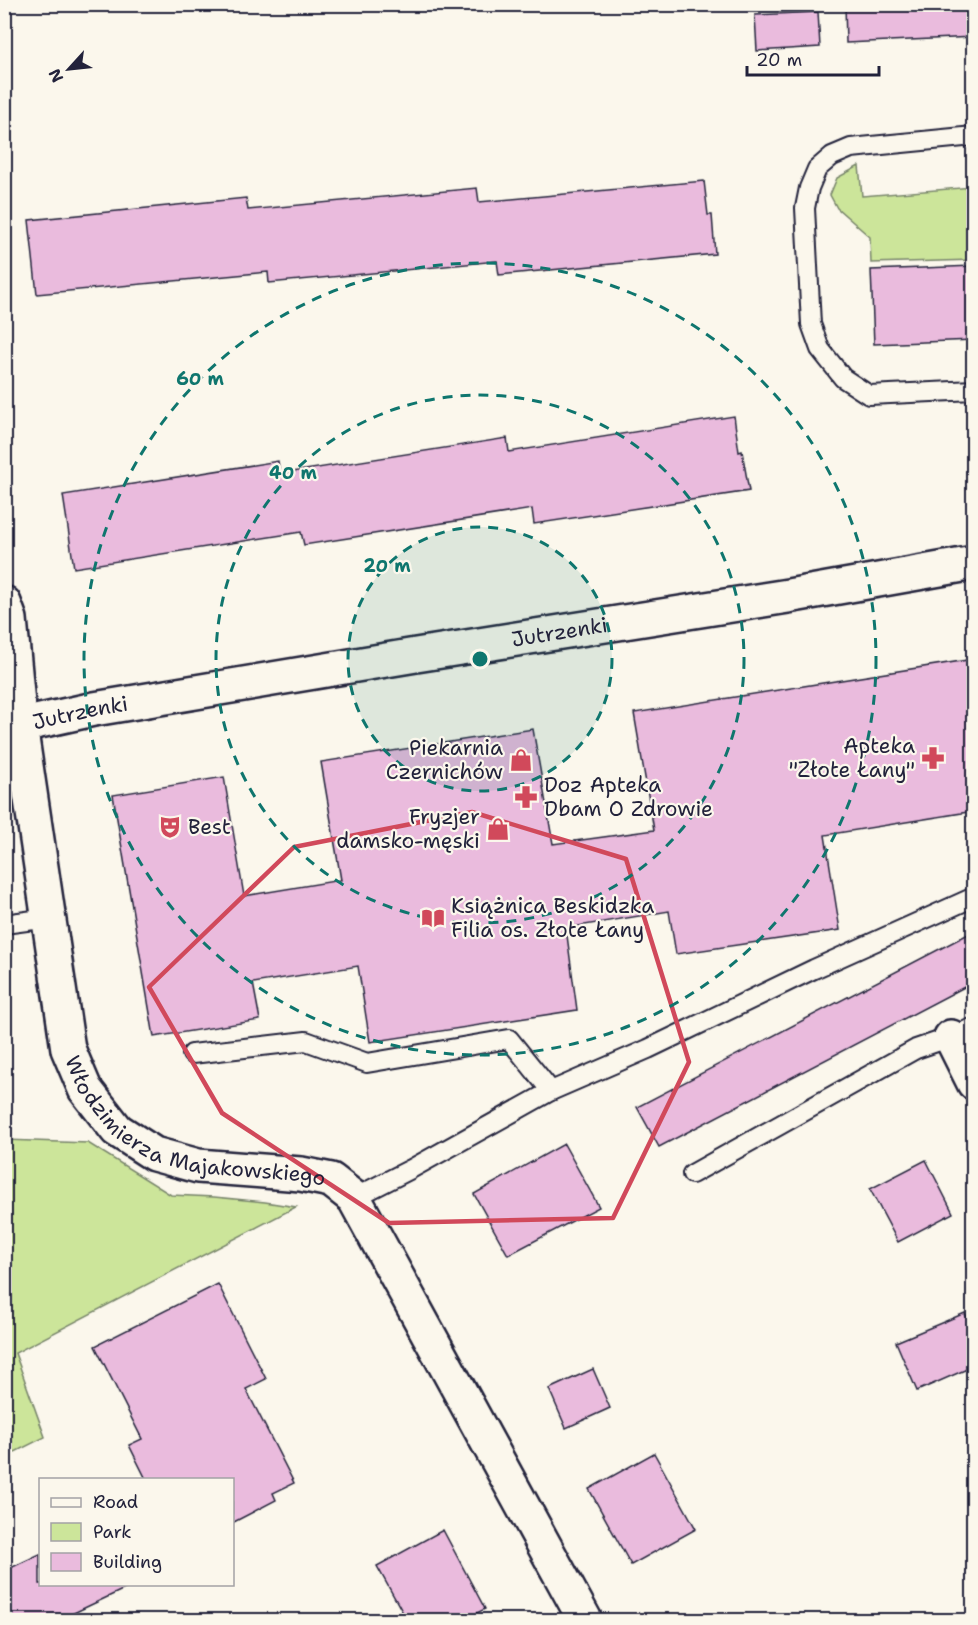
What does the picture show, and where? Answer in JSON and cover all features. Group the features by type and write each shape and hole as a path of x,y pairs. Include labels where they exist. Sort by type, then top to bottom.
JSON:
{"street":[{"name":"Jutrzenki","path":"13,727 94,709 788,596 974,563"},
{"name":"Włodzimierza Majakowskiego","path":"4,603 10,619 13,727 49,918 68,1049 85,1089 117,1130 154,1154 198,1166 301,1174 331,1180 354,1198 585,1620"},
{"path":"962,1032 974,1083"}],"lane":[{"path":"974,136 851,148 841,152 832,156 817,169 808,188 805,208 811,324 820,349 843,378 869,395 974,390"},
{"path":"354,1198 411,1169 551,1090 648,1048 814,969 974,897"},
{"path":"4,924 49,918"},
{"path":"692,1174 916,1049 962,1032"},
{"path":"192,1054 306,1041 367,1064 509,1039 551,1090"}],"highlighted area":[{"path":"472,812 626,859 689,1062 613,1218 389,1223 222,1113 149,987 294,847"}],"green space":[{"path":"859,166 862,196 973,187 973,260 871,263 870,237 837,208 830,195 837,178"},
{"path":"5,1140 88,1143 171,1195 214,1197 296,1207 15,1353 45,1437 5,1457"}],"building":[{"path":"845,4 974,4 974,37 846,43"},
{"path":"818,12 820,47 757,51 755,15"},
{"path":"704,181 708,215 712,215 715,254 499,275 497,261 269,283 268,272 37,294 29,220 246,198 248,210 477,188 479,202"},
{"path":"974,266 974,340 874,344 871,270"},
{"path":"734,416 739,452 742,451 749,491 534,524 532,509 304,545 301,532 74,568 63,495 278,461 280,474 507,438 509,452"},
{"path":"974,659 974,811 825,835 840,930 676,954 669,911 566,928 577,1010 370,1042 358,966 253,983 260,1020 154,1037 113,795 224,777 244,896 341,880 321,762 533,729 553,844 654,830 634,713"},
{"path":"974,931 974,982 659,1147 637,1107"},
{"path":"564,1144 599,1207 508,1255 474,1194"},
{"path":"926,1160 953,1213 898,1242 870,1189"},
{"path":"218,1284 266,1379 246,1389 294,1483 273,1493 276,1500 234,1522 234,1478 146,1478 129,1445 142,1439 95,1346"},
{"path":"965,1313 974,1333 974,1366 917,1391 896,1342"},
{"path":"593,1369 610,1408 566,1428 549,1389"},
{"path":"654,1453 696,1529 631,1565 589,1489"},
{"path":"443,1530 485,1609 463,1620 407,1620 377,1566"},
{"path":"39,1554 39,1586 131,1586 59,1620 4,1620 4,1571"}],"place":[{"name":"Apteka \"Złote Łany\"","path":"933,758"},
{"name":"Piekarnia Czernichów","path":"521,760"},
{"name":"Doz Apteka Dbam O Zdrowie","path":"526,797"},
{"name":"Best","path":"170,827"},
{"name":"Fryzjer damsko-męski","path":"498,829"},
{"name":"Książnica Beskidzka Filia os. Złote Łany","path":"433,918"}]}
